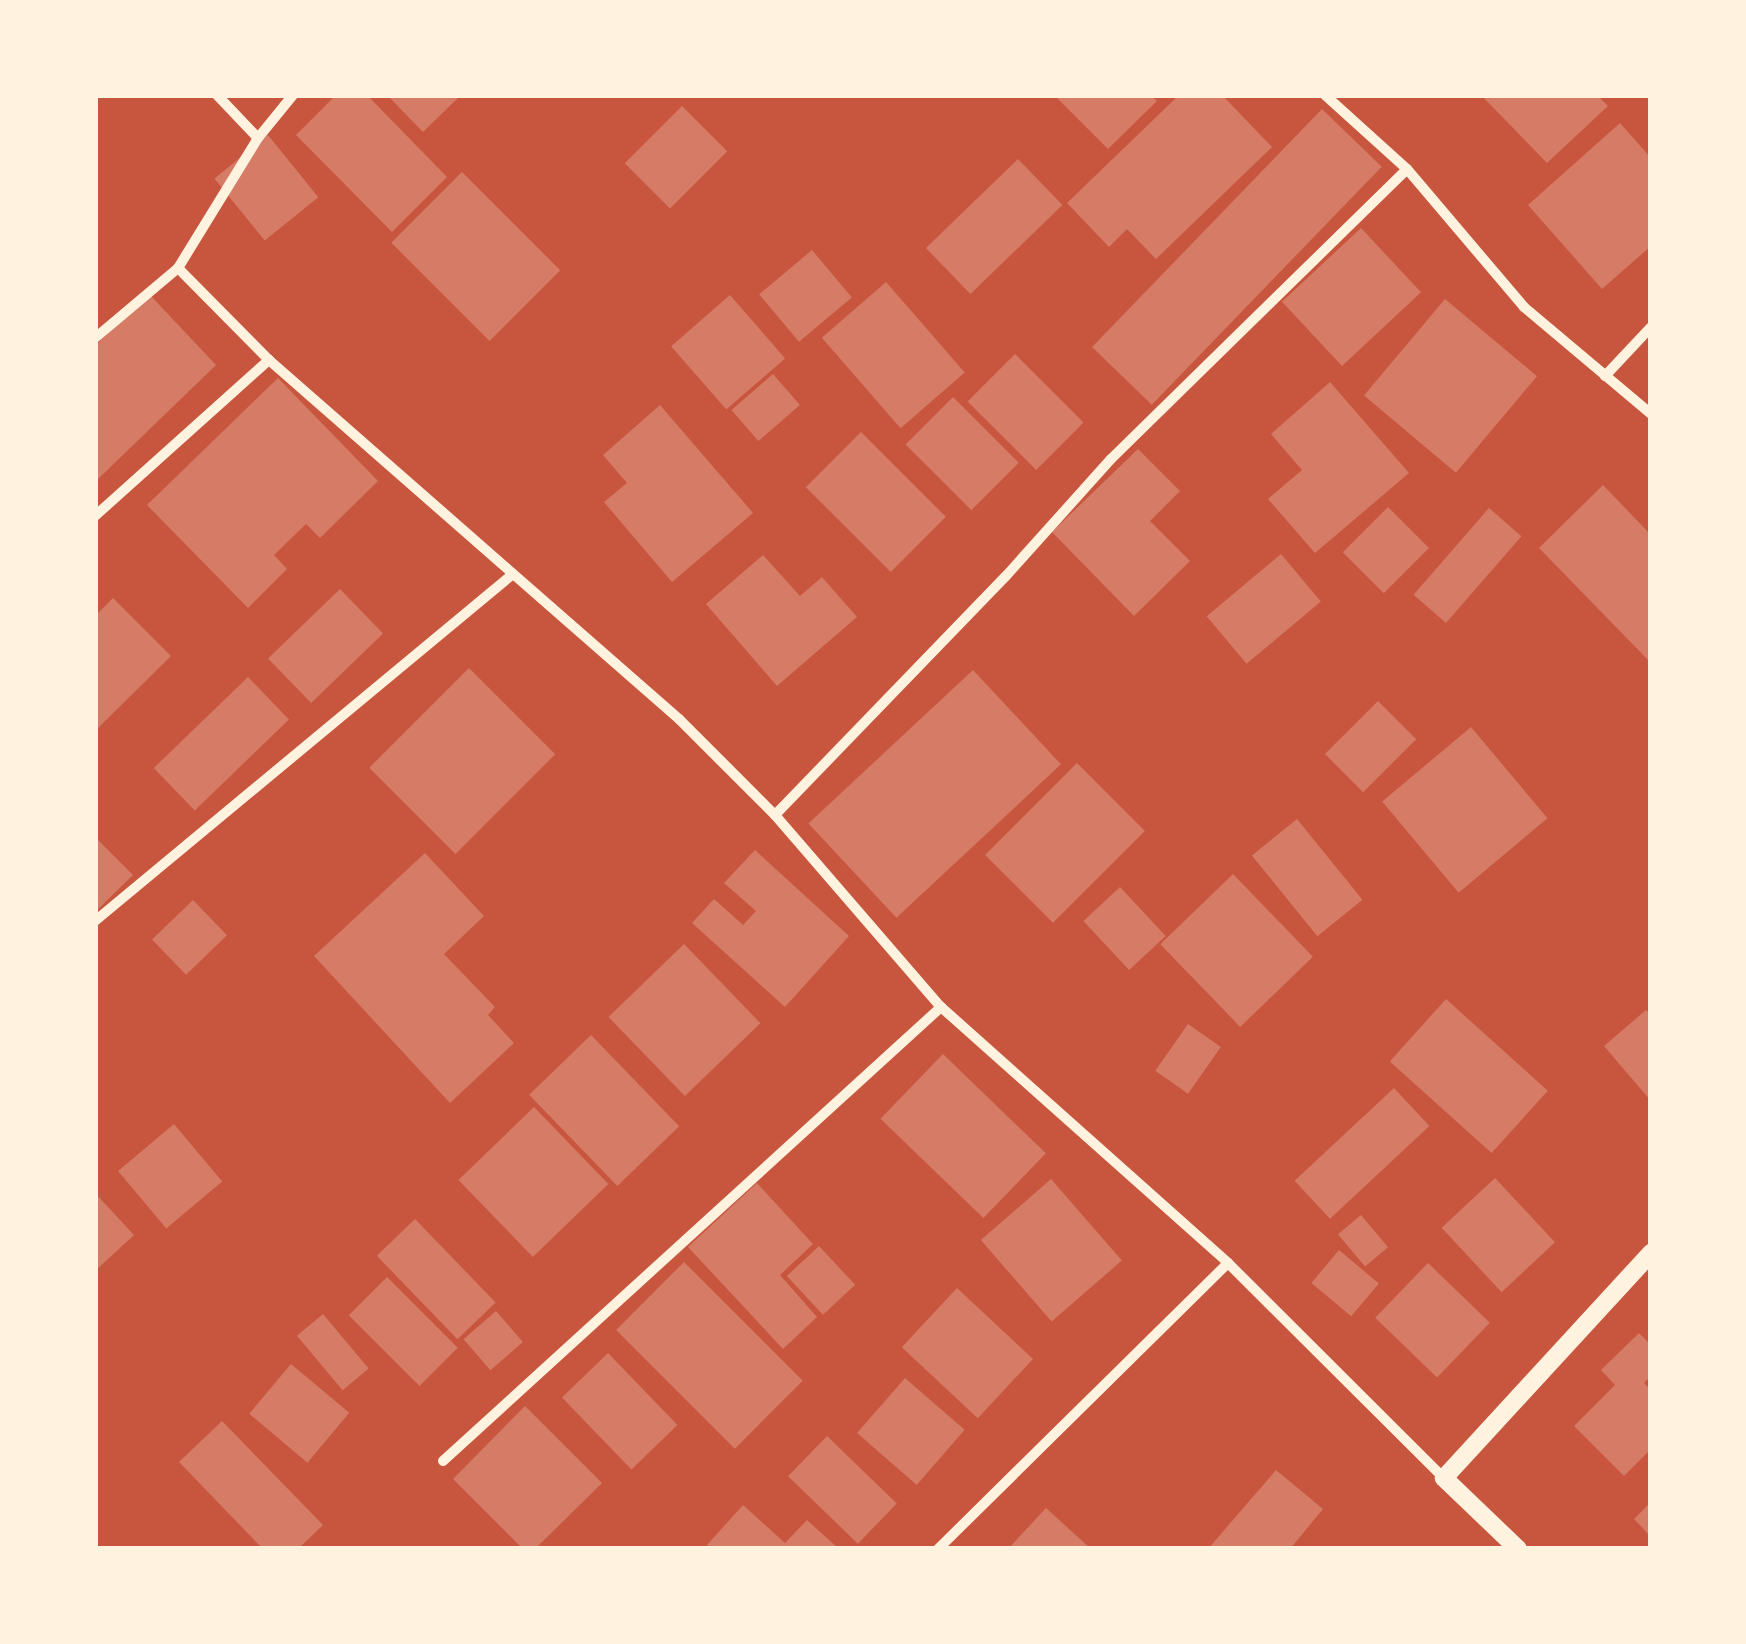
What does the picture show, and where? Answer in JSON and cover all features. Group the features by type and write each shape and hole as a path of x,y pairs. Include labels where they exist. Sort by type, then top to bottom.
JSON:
{"street":[{"path":"217,95 258,138"},
{"path":"95,338 178,268 258,138 293,95"},
{"path":"1325,95 1407,169 1524,307 1651,414"},
{"path":"775,815 1006,576 1110,459 1407,169"},
{"path":"178,268 269,360 679,719 775,815 941,1007 1228,1263 1518,1549"},
{"path":"1605,376 1651,326"},
{"path":"95,516 269,360"},
{"path":"95,922 514,574"},
{"path":"443,1462 941,1007"},
{"path":"1444,1478 1651,1253"},
{"path":"938,1549 1228,1263"}],"building":[{"path":"336,95 367,95 447,177 392,232 296,135"},
{"path":"387,95 461,95 423,132"},
{"path":"1054,95 1151,95 1157,101 1108,149"},
{"path":"1179,95 1222,95 1272,147 1156,259 1127,229 1109,247 1067,203"},
{"path":"1481,95 1597,95 1608,106 1547,163"},
{"path":"682,106 727,151 670,209 625,163"},
{"path":"1322,109 1382,167 1152,405 1092,347"},
{"path":"1620,123 1651,158 1651,246 1602,289 1528,205"},
{"path":"268,135 318,197 265,241 214,178"},
{"path":"1018,159 1062,205 970,294 926,248"},
{"path":"462,172 560,270 490,341 391,243"},
{"path":"1361,228 1421,292 1342,366 1282,302"},
{"path":"812,250 852,297 799,342 759,294"},
{"path":"886,282 965,373 901,428 822,338"},
{"path":"149,294 216,365 95,482 95,346"},
{"path":"730,295 785,358 726,410 671,346"},
{"path":"1445,299 1537,376 1456,473 1364,396"},
{"path":"1015,354 1084,423 1036,470 968,401"},
{"path":"773,374 800,405 758,441 731,410"},
{"path":"278,378 378,481 320,538 306,524 274,555 287,569 248,608 147,505"},
{"path":"1330,382 1409,473 1315,553 1268,499 1302,470 1271,434"},
{"path":"953,397 1019,463 971,510 906,444"},
{"path":"660,405 753,513 672,582 604,502 627,483 603,455"},
{"path":"861,432 946,517 891,572 806,487"},
{"path":"1138,449 1180,491 1150,521 1190,561 1134,616 1052,532"},
{"path":"1603,485 1651,535 1651,663 1539,548"},
{"path":"1388,507 1429,548 1384,593 1343,552"},
{"path":"1489,508 1521,536 1446,623 1414,595"},
{"path":"1281,554 1321,601 1247,664 1207,616"},
{"path":"763,555 800,596 822,577 857,617 777,686 706,604"},
{"path":"340,589 383,634 311,703 268,658"},
{"path":"113,598 171,656 95,731 95,616"},
{"path":"469,668 555,754 456,854 369,768"},
{"path":"973,670 1061,764 896,918 808,823"},
{"path":"248,677 289,719 195,810 154,768"},
{"path":"1378,701 1416,739 1363,792 1325,754"},
{"path":"1471,727 1547,818 1459,893 1382,802"},
{"path":"1077,763 1145,831 1053,923 985,855"},
{"path":"1297,819 1362,900 1317,936 1252,856"},
{"path":"95,837 133,875 95,912"},
{"path":"755,850 849,936 785,1007 692,923 714,899 743,925 756,911 724,883"},
{"path":"425,853 484,916 444,954 495,1007 488,1015 514,1043 450,1103 314,956"},
{"path":"1233,874 1313,957 1240,1027 1160,944"},
{"path":"1120,887 1166,936 1129,970 1083,921"},
{"path":"193,900 227,935 186,975 152,940"},
{"path":"684,944 760,1023 685,1096 608,1017"},
{"path":"1446,999 1548,1091 1492,1153 1390,1061"},
{"path":"1646,1010 1651,1015 1651,1101 1604,1046"},
{"path":"1188,1024 1221,1047 1188,1094 1155,1071"},
{"path":"591,1035 679,1126 617,1186 529,1095"},
{"path":"943,1054 1046,1153 983,1218 880,1119"},
{"path":"1394,1088 1429,1126 1330,1219 1295,1181"},
{"path":"534,1107 608,1184 533,1257 458,1180"},
{"path":"174,1124 222,1181 166,1228 118,1171"},
{"path":"1495,1178 1555,1242 1502,1292 1442,1228"},
{"path":"1051,1179 1122,1261 1052,1322 981,1240"},
{"path":"757,1183 813,1244 780,1275 817,1317 783,1349 688,1247"},
{"path":"95,1193 134,1235 95,1271"},
{"path":"1361,1215 1388,1247 1365,1266 1338,1234"},
{"path":"415,1219 496,1302 457,1339 377,1256"},
{"path":"819,1246 855,1285 823,1315 787,1276"},
{"path":"1339,1250 1379,1283 1351,1316 1311,1283"},
{"path":"684,1262 803,1381 735,1449 616,1330"},
{"path":"1428,1263 1490,1323 1437,1377 1375,1318"},
{"path":"387,1277 458,1348 420,1386 349,1315"},
{"path":"957,1288 1033,1359 978,1418 902,1347"},
{"path":"496,1311 523,1342 490,1370 464,1339"},
{"path":"323,1314 369,1368 343,1390 297,1336"},
{"path":"1639,1333 1651,1345 1651,1376 1644,1383 1651,1390 1651,1449 1624,1476 1574,1426 1615,1385 1601,1370"},
{"path":"608,1353 677,1425 631,1469 562,1397"},
{"path":"291,1364 349,1413 307,1463 249,1414"},
{"path":"905,1378 965,1430 917,1485 857,1433"},
{"path":"525,1406 602,1483 535,1549 523,1549 453,1479"},
{"path":"222,1421 323,1525 298,1549 263,1549 179,1462"},
{"path":"827,1436 897,1503 858,1544 788,1476"},
{"path":"1276,1470 1323,1509 1290,1549 1208,1549"},
{"path":"1651,1502 1651,1537 1634,1519"},
{"path":"743,1505 785,1543 807,1520 839,1549 712,1549 707,1545"},
{"path":"1046,1508 1091,1549 1008,1549"}]}
